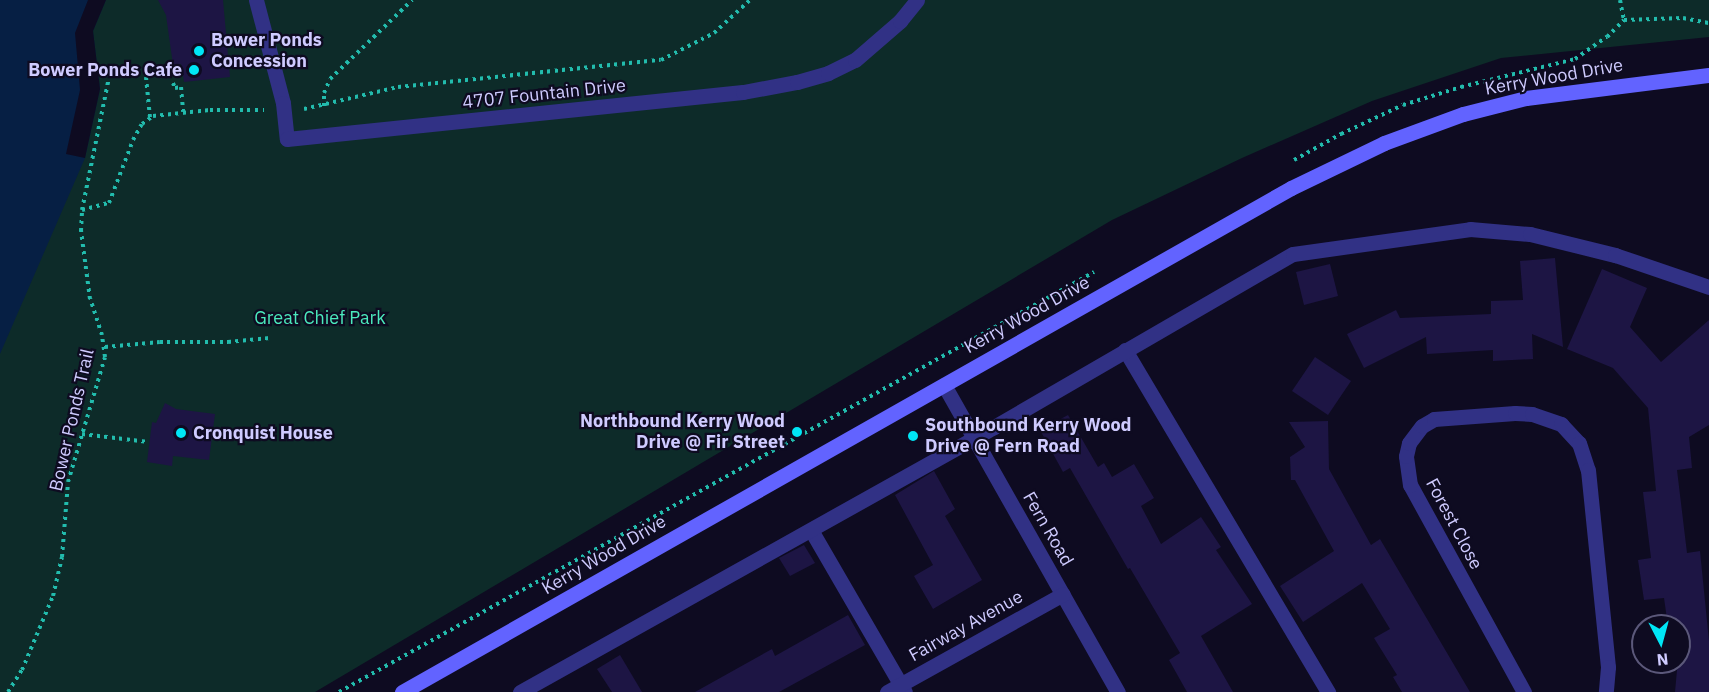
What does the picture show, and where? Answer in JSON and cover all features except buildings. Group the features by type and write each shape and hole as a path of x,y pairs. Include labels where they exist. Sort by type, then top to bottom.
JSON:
{"street":[{"name":"4707 Fountain Drive","path":"256,0 284,110 287,139 534,115 770,87 828,72 855,60 884,37 917,0"},
{"name":"Kerry Wood Drive","path":"402,692 1292,188 1384,143 1463,114 1526,98 1709,75"},
{"path":"520,692 974,438 1293,254 1470,229 1530,234 1615,255 1709,287"},
{"path":"1125,350 1328,692"},
{"name":"Fern Road","path":"944,385 1118,692"},
{"name":"Forest Close","path":"1524,692 1410,485 1406,456 1409,443 1422,426 1434,419 1515,413 1532,414 1561,424 1579,443 1588,470 1608,668 1606,692"},
{"path":"811,530 898,689"},
{"name":"Fairway Avenue","path":"898,689 1063,594"}],"path":[{"path":"324,106 324,93 330,79 412,0"},
{"path":"82,210 105,206 113,198 133,140 142,124 150,118 183,112 284,110 324,106 398,87 661,60 714,33 750,0"},
{"path":"1620,0 1624,20 1683,18 1709,23"},
{"name":"Bower Ponds Trail","path":"8,692 22,670 53,596 62,557 68,482 105,357 105,347 86,273 82,210 109,76"},
{"path":"146,77 150,118"},
{"path":"173,83 175,88 181,87 183,112"},
{"path":"105,347 160,342 228,342 270,338"},
{"path":"82,434 149,442"}],"green space":[{"name":"Great Chief Park","path":"0,0 1709,0 1709,37 1501,58 1372,101 1242,158 1112,220 315,692 0,692"}],"water":[{"path":"0,0 106,0 93,31 100,89 85,158 0,354"}],"pier":[{"path":"88,0 106,0 93,31 100,89 85,158 66,154 80,90 75,33"}],"place":[{"name":"Bower Ponds Concession","path":"199,51"},
{"name":"Bower Ponds Cafe","path":"194,70"},
{"name":"Northbound Kerry Wood Drive @ Fir Street","path":"797,432"},
{"name":"Cronquist House","path":"181,433"},
{"name":"Southbound Kerry Wood Drive @ Fern Road","path":"913,436"}]}
